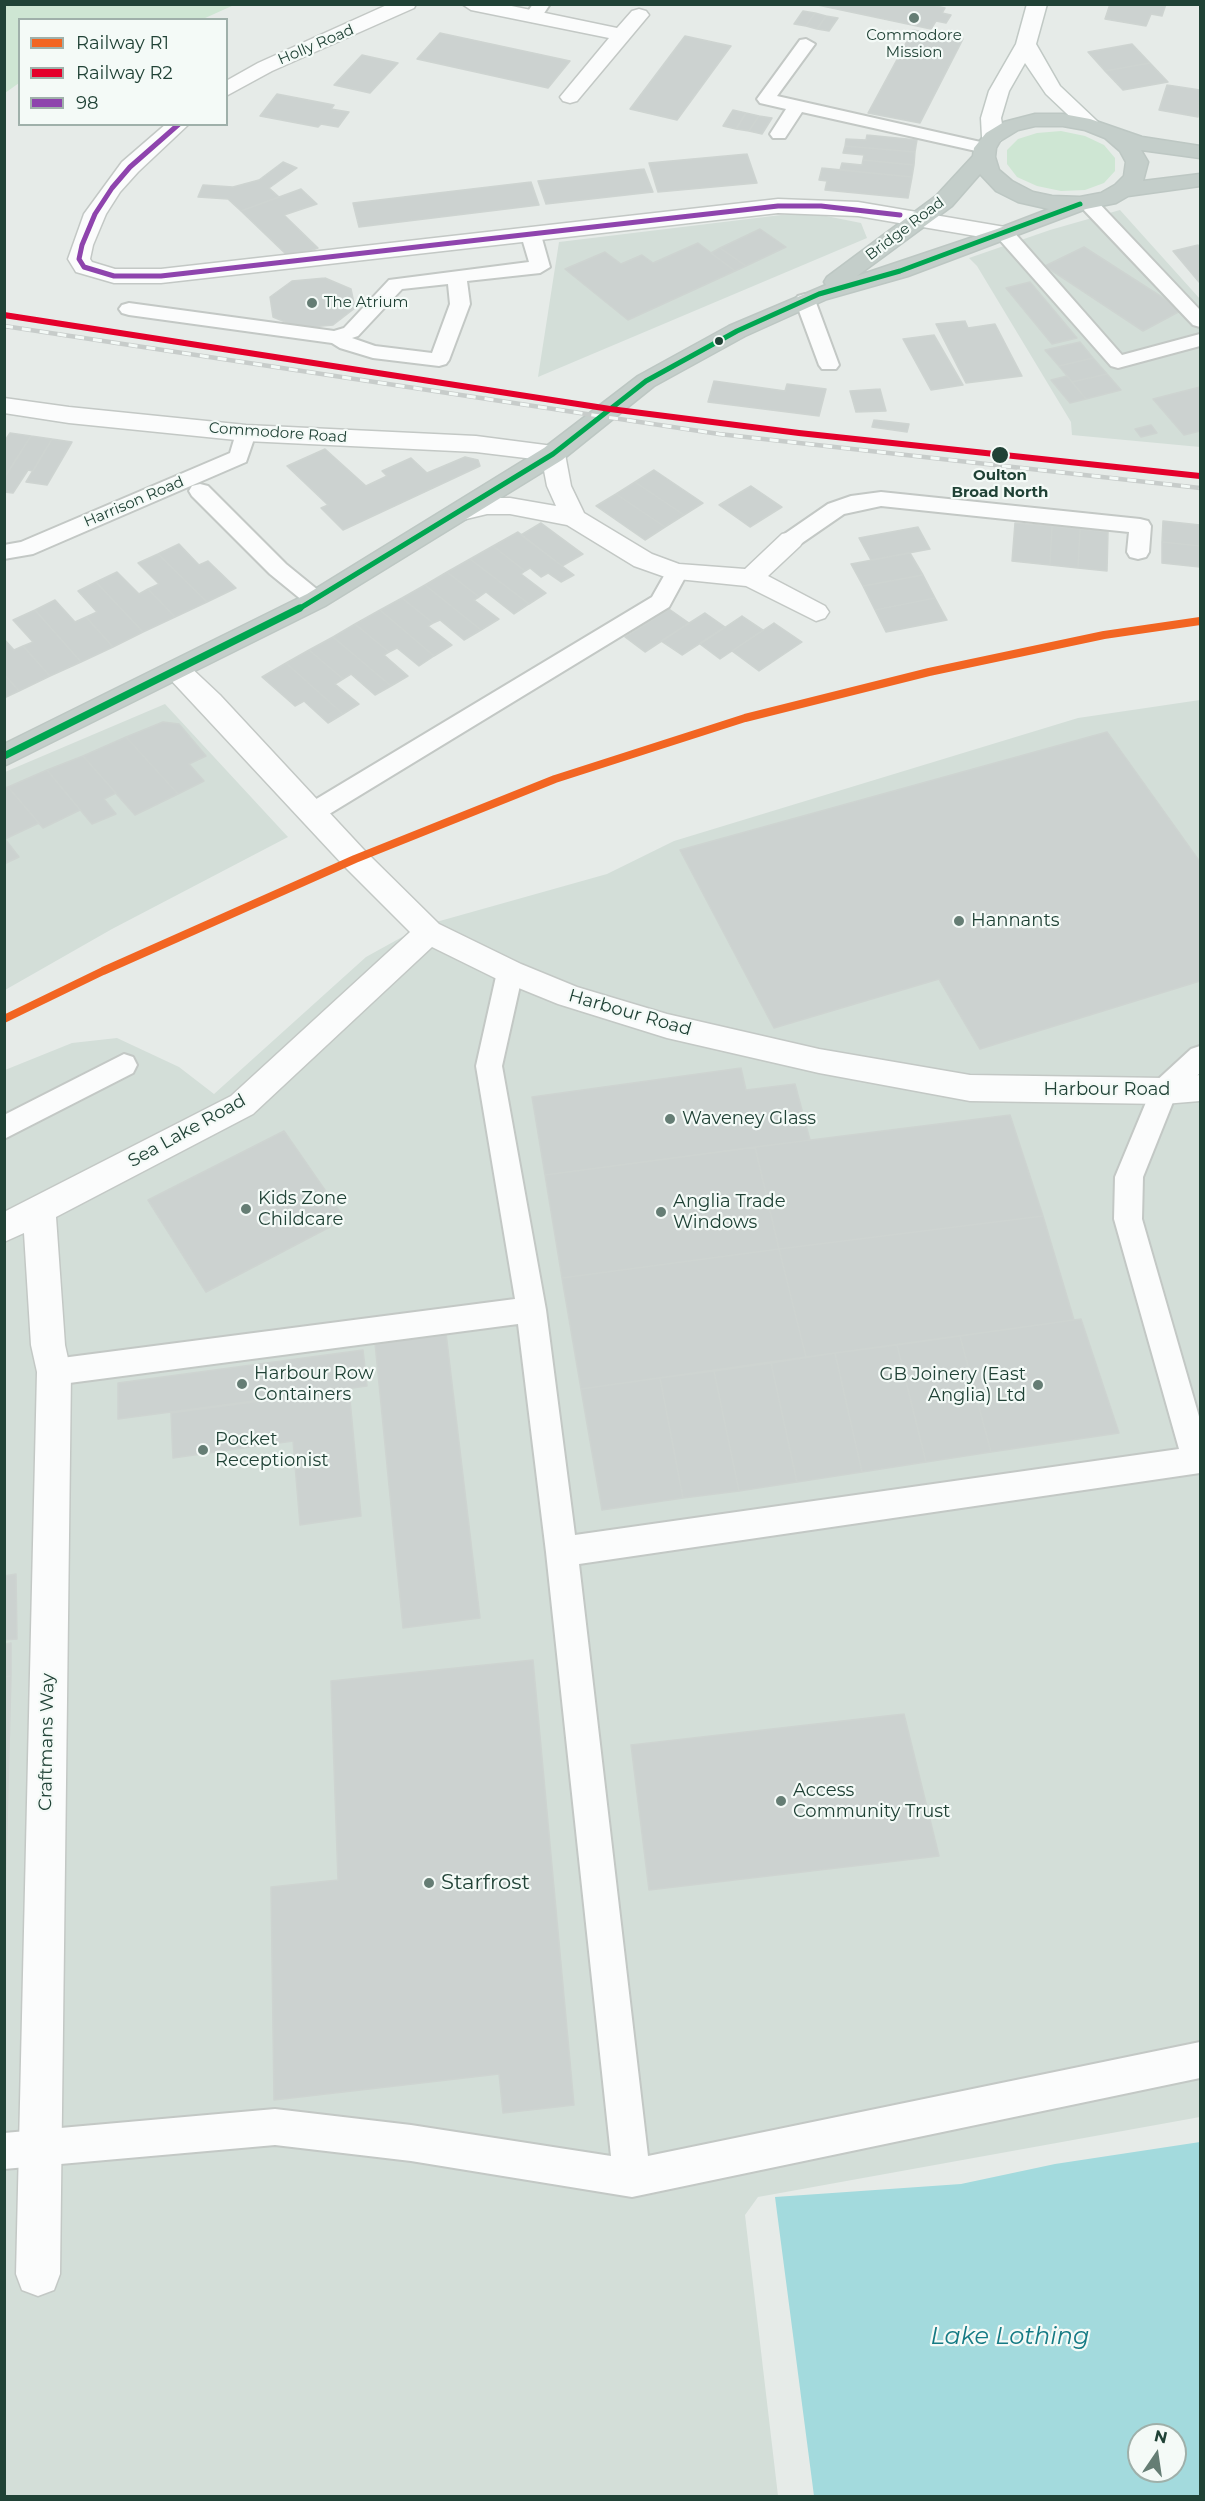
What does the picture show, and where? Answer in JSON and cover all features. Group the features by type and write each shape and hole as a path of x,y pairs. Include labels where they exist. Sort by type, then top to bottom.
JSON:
{"highway":[{"path":"1200,152 1139,142 1090,125 1063,120 1035,120 1011,126 987,147 989,172 1004,186 1026,197 1052,203 1084,203 1123,190 1165,187 1200,180"},
{"path":"1112,134 1129,147 1137,162 1135,177 1123,190"},
{"name":"Bridge Road","path":"812,297 958,187 987,147"},
{"name":"Bridge Road","path":"4,756 316,600 553,454 646,381 737,331 812,297 900,271 1084,203"}],"street":[{"name":"Holly Road","path":"228,89 265,67 407,4"},
{"path":"471,4 538,11 621,35"},
{"path":"987,147 991,118 999,91 1026,44 1037,4"},
{"path":"570,97 639,15"},
{"path":"1026,44 1041,74 1053,90 1090,125"},
{"path":"177,126 130,167 112,188 95,214 82,245 79,259 84,267 114,276 161,276 778,206 849,208 1005,234"},
{"name":"Commodore Road","path":"4,405 69,416 246,433 476,444 553,454"},
{"path":"553,454 560,486 574,518"},
{"path":"462,512 487,506 510,506 574,518 643,560 677,572 752,578 816,612"},
{"path":"752,578 791,540"},
{"name":"Harbour Road","path":"178,671 210,702 312,813 429,932 510,972 569,996 667,1026 819,1061 970,1088 1164,1091 1200,1088"},
{"name":"Sea Lake Road","path":"4,1228 39,1212 242,1105 429,932"},
{"name":"Craftmans Way","path":"38,2274 22,2148 54,1372 48,1345 39,1212"}],"lane":[{"path":"806,44 766,99 987,147"},
{"path":"779,134 797,106"},
{"path":"1084,203 1200,321"},
{"path":"1005,234 1118,362 1200,340"},
{"path":"129,309 319,337 336,336 351,332 396,284 540,267 531,235"},
{"path":"336,336 347,344 373,352 439,360 460,303 457,277"},
{"path":"812,297 829,365"},
{"name":"Harrison Road","path":"4,552 25,549 239,457 246,433"},
{"path":"201,491 278,569 316,600"},
{"path":"791,540 836,509 851,502 881,499 1140,526 1138,552"},
{"path":"312,813 661,602 677,572"},
{"path":"510,972 489,1066 531,1310 562,1552 633,2178"},
{"path":"562,1552 1197,1460 1128,1219 1129,1178 1164,1091 1200,1058"},
{"path":"4,1128 124,1065"},
{"path":"54,1372 531,1310"},
{"path":"22,2148 275,2127 411,2144 633,2178 1200,2060"}],"shaded area":[{"path":"1120,210 1200,299 1200,447 1072,435 1071,422 977,266 969,258 1050,230"},
{"path":"806,212 861,223 867,238 538,377 559,242"},
{"path":"1200,700 1200,2117 758,2197 745,2215 778,2496 5,2496 5,1070 72,1043 117,1038 179,1067 214,1094 366,957 422,926 607,874 674,841 1078,718"},
{"path":"165,704 288,837 112,929 5,990 5,772"}],"green space":[{"path":"5,4 234,4 205,18 18,18 18,84 5,93"},
{"path":"1061,131 1085,136 1104,145 1115,158 1115,171 1104,183 1085,190 1061,191 1037,186 1017,177 1007,164 1007,150 1018,139 1037,133"}],"water":[{"name":"Lake Lothing","path":"1200,2142 1200,2496 814,2496 775,2197 961,2184 1055,2164"}],"building":[{"name":"Commodore Mission","path":"813,4 927,4 945,8 942,13 951,15 946,23 936,21 931,29"},
{"path":"1110,4 1166,4 1162,16 1151,14 1146,26 1105,19"},
{"path":"803,11 815,13 806,26 794,24"},
{"path":"815,13 826,16 817,29 806,26"},
{"path":"826,16 838,18 829,31 817,29"},
{"path":"913,30 963,39 920,123 868,113"},
{"path":"440,33 570,61 548,88 417,59"},
{"path":"685,36 731,46 677,120 630,109"},
{"path":"1132,44 1150,63 1105,71 1088,52"},
{"path":"362,55 398,63 370,93 334,85"},
{"path":"1150,63 1168,82 1123,90 1105,71"},
{"path":"1167,85 1200,90 1198,117 1159,110"},
{"path":"277,94 334,105 331,109 349,112 338,127 321,124 318,127 260,116"},
{"path":"733,110 746,113 736,129 723,126"},
{"path":"746,113 759,116 749,131 736,129"},
{"path":"759,116 772,118 762,134 749,131"},
{"path":"867,135 917,140 915,152 845,146 846,139 866,140"},
{"path":"845,146 915,152 914,165 863,160 864,155 843,153"},
{"path":"747,154 757,183 658,192 649,163"},
{"path":"863,160 914,165 912,177 840,170 842,163 862,165"},
{"path":"283,162 297,168 269,188 279,197 241,211 228,199 198,197 203,185 233,187 259,180"},
{"path":"822,168 912,177 908,198 825,190 827,181 819,180"},
{"path":"644,169 653,192 546,204 538,181"},
{"path":"531,182 539,205 359,227 353,203"},
{"path":"301,189 317,204 284,215 318,248 290,258 241,211"},
{"path":"760,229 786,247 746,266 720,248"},
{"path":"698,243 735,271 628,320 565,269 605,252 621,264 642,255 653,263"},
{"path":"1198,245 1200,249 1199,282 1173,251"},
{"path":"1084,247 1182,310 1143,331 1045,266"},
{"path":"720,248 746,266 735,271 711,253"},
{"name":"The Atrium","path":"325,278 351,289 355,308 333,325 300,328 273,317 270,297 292,281"},
{"path":"1030,282 1077,338 1052,344 1006,288"},
{"path":"965,321 968,328 995,324 1022,376 966,383 936,324"},
{"path":"934,335 963,385 931,390 903,339"},
{"path":"1080,342 1093,358 1059,366 1045,350"},
{"path":"1093,358 1107,374 1072,382 1059,366"},
{"path":"1107,374 1121,390 1086,399 1072,382"},
{"path":"1067,376 1086,399 1070,403 1051,380"},
{"path":"714,381 785,391 787,384 826,389 819,416 708,402"},
{"path":"1200,387 1200,431 1184,435 1153,399"},
{"path":"880,389 886,411 856,412 850,391"},
{"path":"874,420 909,424 907,432 872,427"},
{"path":"1151,425 1157,433 1141,437 1135,429"},
{"path":"10,433 31,436 5,477 4,442"},
{"path":"31,436 52,439 33,471 28,470 13,493 4,492 4,478"},
{"path":"52,439 72,442 47,485 26,482"},
{"path":"325,449 366,486 387,476 382,471 411,458 427,473 465,457 478,460 480,466 343,530 321,508 328,505 287,466"},
{"path":"654,470 703,503 684,515 635,482"},
{"path":"635,482 684,515 665,527 616,494"},
{"path":"751,486 782,507 750,527 719,505"},
{"path":"616,494 665,527 645,540 596,506"},
{"path":"1163,521 1200,525 1200,546 1162,542"},
{"path":"541,523 583,554 562,566 521,535"},
{"path":"1015,523 1052,526 1050,565 1012,561"},
{"path":"1052,526 1080,529 1078,568 1050,565"},
{"path":"918,527 930,549 871,560 859,538"},
{"path":"1080,529 1108,532 1107,571 1078,568"},
{"path":"518,532 574,575 561,582 548,573 541,577 530,568 525,571 493,546"},
{"path":"1162,542 1200,546 1200,567 1162,563"},
{"path":"179,544 199,565 208,561 236,588 207,602 158,554"},
{"path":"493,546 525,571 521,574 546,593 529,604 470,559"},
{"path":"910,553 923,575 863,586 851,564"},
{"path":"158,554 207,602 175,617 148,589 159,584 138,563"},
{"path":"470,559 529,604 514,614 486,592 479,597 447,572"},
{"path":"117,572 139,594 148,589 175,617 143,632 96,582"},
{"path":"447,572 479,597 474,600 499,619 481,630 425,585"},
{"path":"923,575 935,598 875,610 863,586"},
{"path":"96,582 143,632 113,647 86,617 97,612 78,591"},
{"path":"425,585 481,630 464,640 440,620 433,623 402,598"},
{"path":"402,598 433,623 428,626 452,645 434,656 380,610"},
{"path":"935,598 947,620 886,632 875,610"},
{"path":"55,600 75,622 86,617 113,647 81,662 35,610"},
{"path":"669,609 689,623 645,652 625,637"},
{"path":"35,610 81,662 50,676 23,646 33,642 13,620"},
{"path":"380,610 434,656 419,666 397,648 389,652 355,624"},
{"path":"705,613 725,627 682,655 661,641"},
{"path":"742,616 763,630 720,659 700,644"},
{"path":"774,623 802,642 759,671 732,651"},
{"path":"355,624 389,652 384,655 408,676 391,686 333,637"},
{"path":"333,637 391,686 375,695 351,674 343,679 309,650"},
{"path":"4,639 14,650 23,646 50,676 19,691 4,674"},
{"path":"309,650 343,679 335,684 359,704 343,714 286,663"},
{"path":"286,663 343,714 328,723 304,701 295,706 262,677"},
{"path":"4,674 19,691 4,698"},
{"path":"163,722 179,724 206,756 189,764 204,781 178,794 126,737"},
{"name":"Hannants","path":"1107,732 1200,862 1200,981 980,1049 939,979 774,1028 680,850"},
{"path":"126,737 178,794 135,815 83,756"},
{"path":"83,756 116,793 104,799 116,814 92,824 47,770"},
{"path":"47,770 80,810 43,828 8,787"},
{"path":"8,787 39,823 5,839 19,857 4,864 4,788"},
{"name":"Waveney Glass","path":"741,1068 746,1090 795,1084 810,1140 545,1175 532,1097"},
{"path":"1010,1115 1043,1216 779,1249 755,1147"},
{"name":"Kids Zone Childcare","path":"284,1131 345,1219 206,1292 148,1200"},
{"name":"Anglia Trade Windows","path":"755,1147 779,1249 562,1278 545,1175"},
{"path":"1043,1216 1074,1320 806,1357 779,1249"},
{"path":"779,1249 806,1357 581,1389 562,1278"},
{"name":"GB Joinery (East Anglia) Ltd","path":"1081,1319 1119,1433 991,1452 960,1336"},
{"path":"446,1333 480,1618 403,1628 375,1343"},
{"path":"960,1336 991,1452 926,1462 897,1345"},
{"path":"897,1345 926,1462 862,1472 835,1353"},
{"name":"Harbour Row Containers","path":"363,1350 367,1386 118,1419 118,1383"},
{"path":"835,1353 862,1472 797,1482 771,1363"},
{"path":"771,1363 797,1482 739,1491 714,1371"},
{"path":"714,1371 739,1491 683,1498 660,1378"},
{"path":"660,1378 683,1498 602,1510 581,1389"},
{"name":"Pocket Receptionist","path":"349,1389 361,1516 300,1525 293,1441 173,1458 171,1413"},
{"path":"16,1574 17,1639 4,1640 4,1576"},
{"path":"11,1643 11,1676 4,1677 4,1644"},
{"name":"Starfrost","path":"533,1660 574,2105 503,2113 499,2074 274,2100 271,1887 338,1880 331,1681"},
{"path":"11,1676 4,1932 4,1677"},
{"name":"Access Community Trust","path":"904,1714 939,1856 649,1890 631,1745"}],"railway":[{"path":"4,315 610,409 799,433 1200,476"},
{"path":"4,326 719,434 1200,488"}],"rail line":[{"name":"R2","path":"4,315 610,409 799,433 1200,476"},
{"name":"R1","path":"4,1019 103,971 355,859 555,779 745,718 929,672 1104,635 1200,621"}],"transit line":[{"name":"98","path":"177,126 130,167 112,188 95,214 82,245 79,259 84,267 114,276 161,276 778,206 821,206 900,215"},
{"path":"4,756 316,600 553,454 646,381 737,331 819,294 900,271 1005,234 1080,204"}],"place":[{"name":"Commodore Mission","path":"914,18"},
{"name":"The Atrium","path":"312,303"},
{"name":"Oulton Broad North","path":"1000,455"},
{"name":"Hannants","path":"959,921"},
{"name":"Waveney Glass","path":"670,1119"},
{"name":"Kids Zone Childcare","path":"246,1209"},
{"name":"Anglia Trade Windows","path":"661,1212"},
{"name":"Harbour Row Containers","path":"242,1384"},
{"name":"GB Joinery (East Anglia) Ltd","path":"1038,1385"},
{"name":"Pocket Receptionist","path":"203,1450"},
{"name":"Access Community Trust","path":"781,1801"},
{"name":"Starfrost","path":"429,1883"}]}
